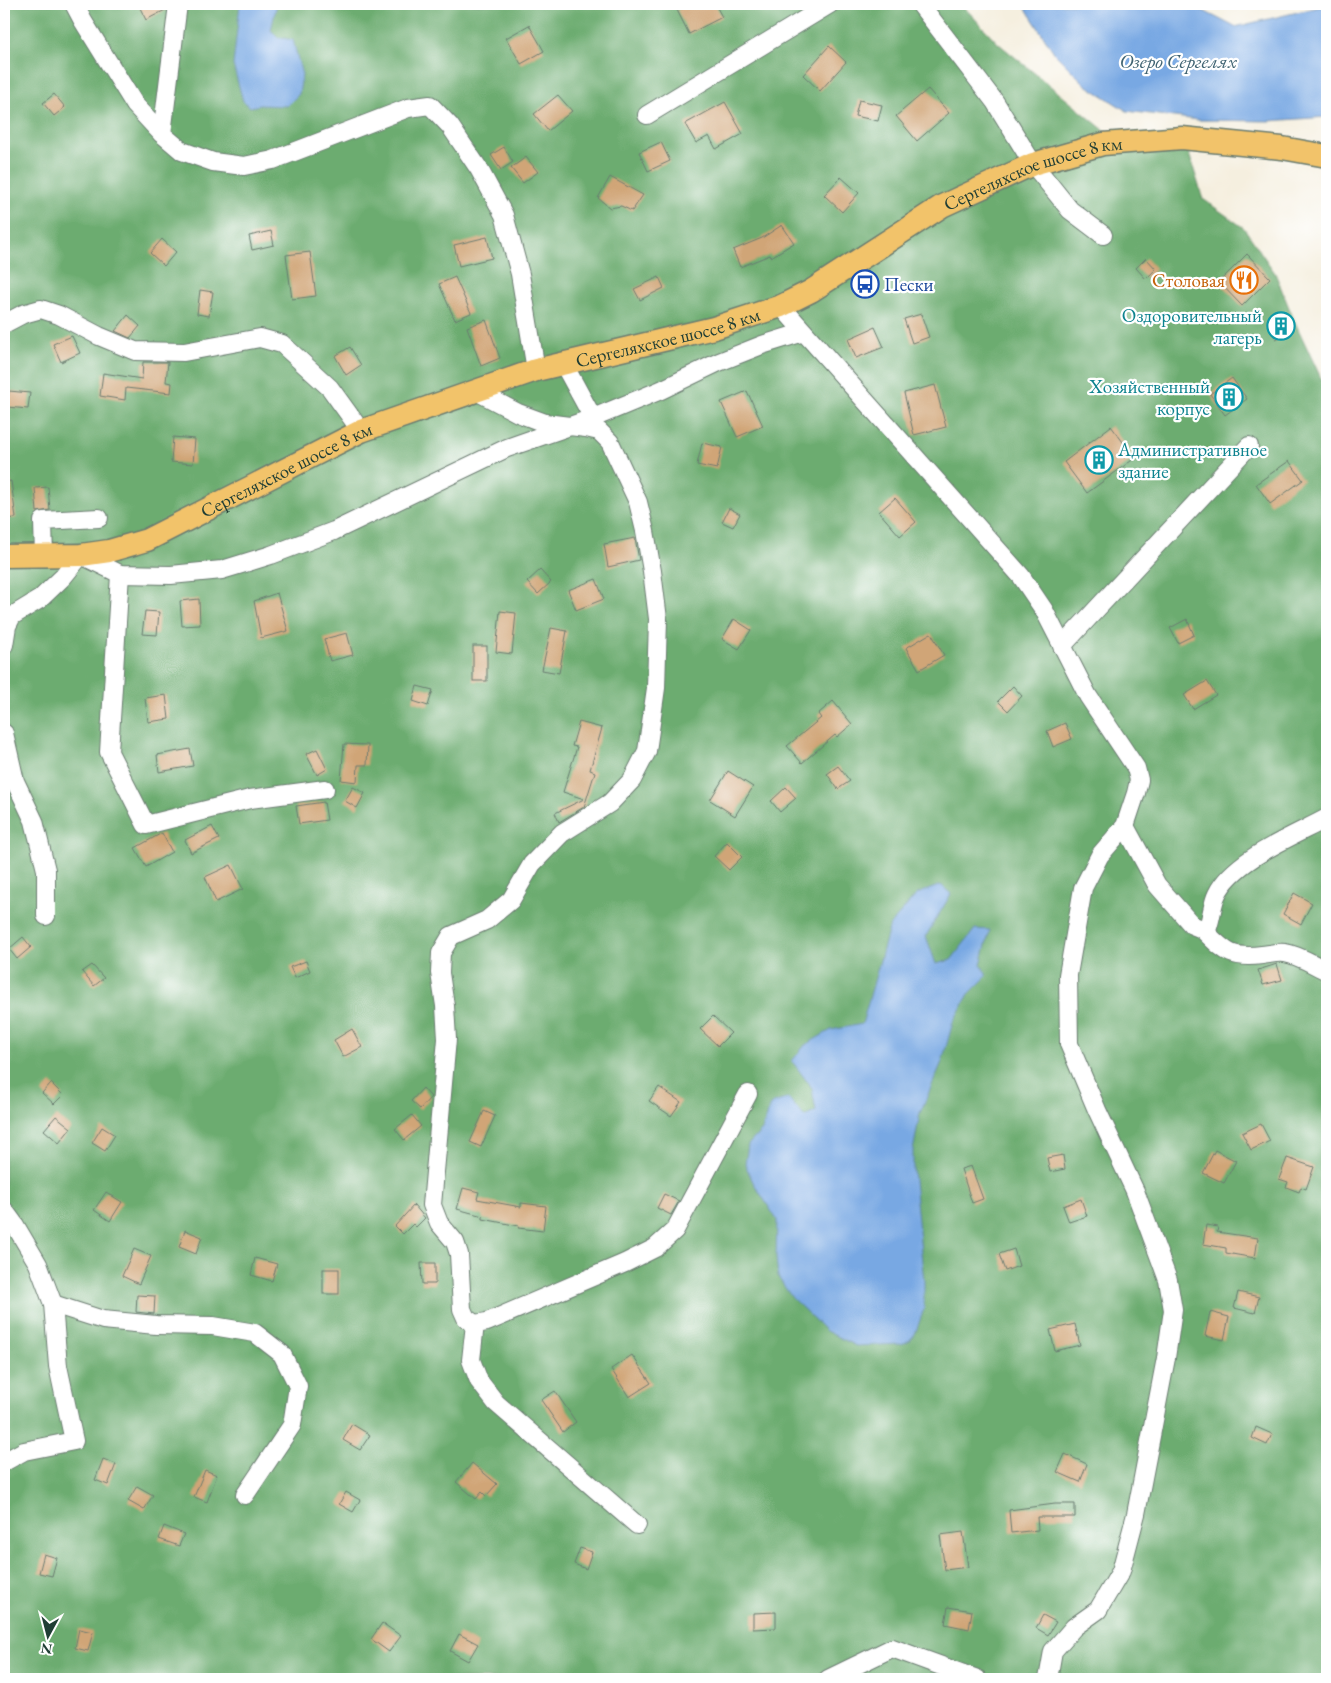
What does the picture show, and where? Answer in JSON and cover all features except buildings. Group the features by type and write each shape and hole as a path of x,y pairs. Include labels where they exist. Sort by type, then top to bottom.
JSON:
{"main road":[{"name":"Сергеляхское шоссе 8 км","path":"4,556 81,556 109,551 148,540 361,431 536,370 714,328 781,306 811,291 942,206 1033,164 1103,144 1182,138 1282,148 1327,156"}],"street":[{"path":"74,4 83,22 135,105 162,134 182,151 213,162 244,166 273,160 408,108 430,105 450,126 474,162 504,216 520,274 536,370"},
{"path":"162,134 178,4"},
{"path":"647,115 830,4"},
{"path":"920,4 995,102 1033,164 1070,210 1104,235"},
{"path":"781,306 1021,576 1044,610 1088,696 1136,768 1139,780 1125,826 1100,855 1083,888 1068,975 1069,1044 1135,1191 1168,1280 1173,1310 1166,1358 1136,1514 1121,1571 1098,1610 1074,1627 1053,1650 1048,1679"},
{"path":"4,324 23,314 41,309 59,315 135,351 184,352 260,338 282,344 330,388 361,431"},
{"path":"4,645 7,626 12,616 40,599 63,578 81,556 120,574 171,575 222,570 271,555 334,531 507,448 593,418 762,345 804,332"},
{"path":"563,363 593,418"},
{"path":"476,391 518,413 536,420 599,431 610,442 638,502 652,571 658,619 656,688 647,751 632,780 610,803 562,833 532,864 511,900 487,920 451,936 441,953 440,973 447,1038 432,1205 439,1223 455,1242 459,1254 462,1310 466,1318 475,1324 486,1322 625,1263 655,1248 675,1230 748,1094"},
{"path":"1062,646 1249,446"},
{"path":"44,557 43,521 98,518"},
{"path":"120,574 109,752 146,825 250,799 325,789"},
{"path":"4,732 14,781 34,821 46,870 46,916"},
{"path":"1125,826 1157,885 1192,925 1202,929 1208,927 1216,896 1226,880 1258,854 1327,818"},
{"path":"1202,929 1223,949 1233,955 1245,957 1277,952 1287,953 1327,971"},
{"path":"4,1210 38,1264 53,1304 58,1366 74,1441 24,1451 4,1462"},
{"path":"53,1304 103,1320 156,1325 213,1326 255,1334 282,1354 298,1386 292,1425 245,1495"},
{"path":"475,1324 471,1360 478,1381 496,1403 637,1525"},
{"path":"828,1679 892,1648 976,1679"}],"green space":[{"path":"4,4 961,4 999,44 1121,144 1186,144 1203,199 1244,228 1275,273 1294,320 1327,391 1327,1679 4,1679"}],"water":[{"path":"240,4 277,4 271,30 277,37 293,40 302,75 299,94 287,106 260,105 250,107 243,101 233,65"},
{"name":"Озеро Сергелях","path":"1023,4 1190,4 1235,27 1327,5 1327,117 1269,121 1198,120 1127,111 1086,85 1055,54"},
{"path":"941,885 951,894 926,936 936,964 951,960 975,929 990,930 981,964 987,976 969,994 953,1022 942,1062 920,1113 913,1151 913,1170 924,1282 924,1309 915,1334 910,1340 901,1344 856,1346 826,1331 792,1298 778,1277 776,1257 777,1220 753,1182 745,1164 748,1145 762,1130 771,1104 788,1098 805,1117 816,1111 812,1088 792,1061 805,1045 831,1030 862,1024 890,925 917,894"}],"place":[{"name":"Столовая","path":"1244,280"},
{"name":"Пески","path":"865,284"},
{"name":"Оздоровительный лагерь","path":"1281,326"},
{"name":"Хозяйственный корпус","path":"1229,397"},
{"name":"Административное здание","path":"1099,460"}]}
